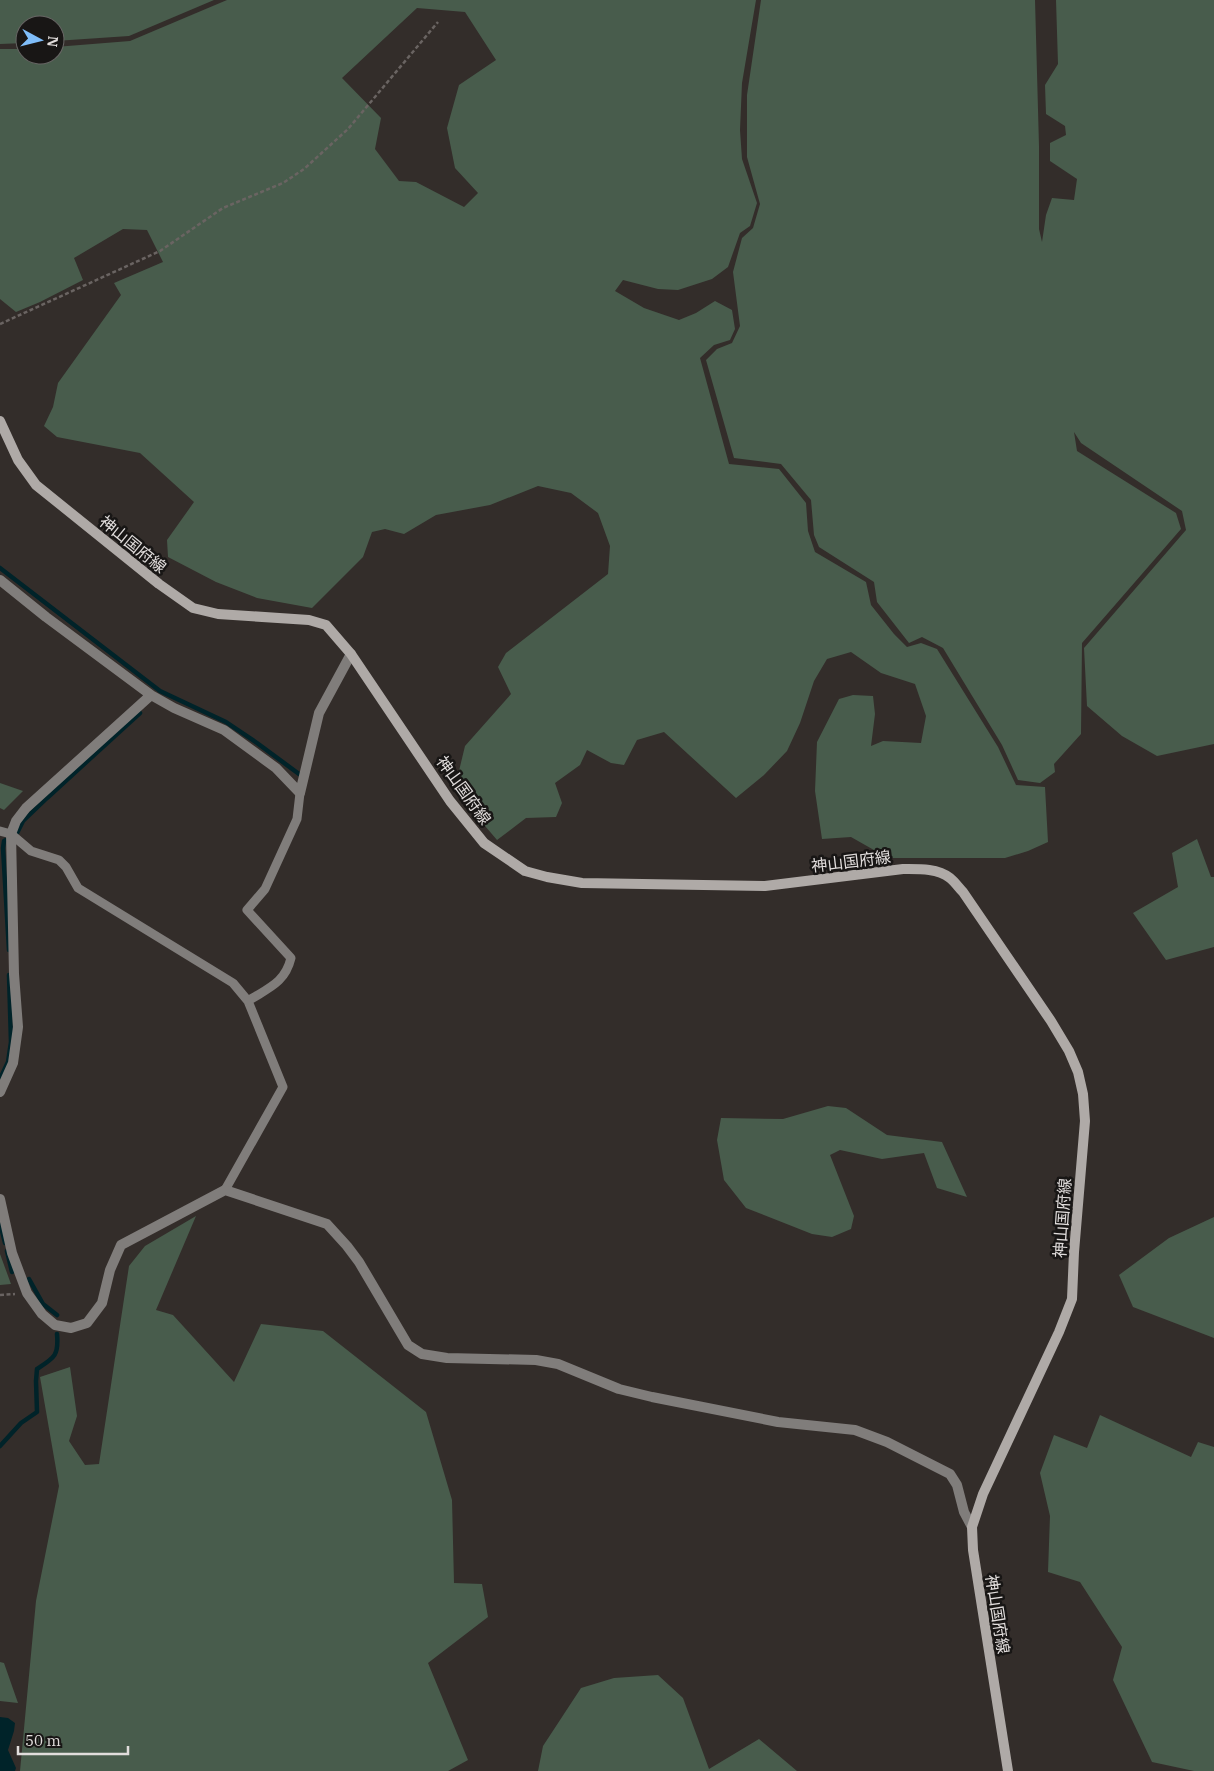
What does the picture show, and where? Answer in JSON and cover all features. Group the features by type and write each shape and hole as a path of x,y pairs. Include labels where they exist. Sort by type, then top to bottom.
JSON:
{"main road":[{"name":"神山国府線","path":"0,421 4,439 36,485 159,584 194,608 218,614 309,620 326,625 351,654 450,801 484,843 525,871 582,883 765,886 903,869 922,869 938,872 949,878 963,892 1070,1051 1078,1072 1083,1094 1085,1121 1072,1300 1059,1332 983,1494 972,1527 973,1550 1008,1771"}],"street":[{"path":"0,580 46,617 151,695 174,708 224,730 276,768 300,793"},
{"path":"300,793 319,713 351,654"},
{"path":"0,1092 13,1063 18,1027 14,974 11,834 16,821 26,808 151,695"},
{"path":"0,1199 12,1253 27,1293 42,1314 56,1325 71,1328 87,1323 102,1303 110,1270 121,1245 225,1190 327,1224 348,1246 359,1262 408,1345 422,1354 447,1358 536,1360 558,1364 619,1389 652,1397 778,1422 855,1430 887,1442 950,1474 956,1485 964,1512 972,1527"}],"lane":[{"path":"248,1001 278,982 288,970 291,958 247,910 265,889 297,818 300,793"},
{"path":"0,831 11,834 31,851 59,860 66,867 78,888 233,983 248,1001 282,1087 225,1190"}],"path":[{"path":"0,324 160,251 223,208 283,183 304,169 348,129 438,22"}],"green space":[{"path":"0,0 214,0 129,36 65,40 65,15 15,15 15,43 0,44"},
{"path":"227,0 756,0 742,83 740,130 742,159 757,203 750,226 740,233 728,267 712,279 678,290 658,289 623,280 615,291 644,308 679,320 696,313 715,301 732,310 735,329 730,340 714,345 700,358 729,464 779,469 806,503 808,531 815,552 866,582 871,605 907,647 921,643 937,649 998,747 1016,785 1045,787 1048,842 1005,858 888,858 851,837 822,839 815,791 817,742 839,699 853,695 873,696 875,714 871,746 883,741 921,743 926,716 915,684 881,673 851,652 827,659 814,681 800,723 787,751 764,775 736,798 664,732 637,740 624,765 611,763 587,750 580,765 555,783 562,803 556,817 526,818 497,840 462,799 458,775 465,746 511,694 498,667 506,653 608,574 610,546 598,513 571,493 538,486 490,505 436,515 404,534 385,529 372,532 363,557 312,608 257,598 216,582 168,557 167,540 194,502 140,453 57,437 44,426 53,407 58,383 121,295 114,283 163,262 147,230 123,229 74,258 83,280 40,302 16,312 0,299 0,49 15,49 15,65 65,65 65,46 130,41","holes":["417,8 465,12 496,60 459,85 447,128 455,168 478,193 464,207 416,182 399,181 375,149 381,118 342,78"]},
{"path":"761,0 1035,0 1039,229 1042,242 1046,215 1052,198 1074,200 1077,179 1050,161 1050,143 1066,135 1065,126 1046,114 1045,85 1058,64 1056,0 1214,0 1214,744 1157,756 1122,736 1087,706 1084,648 1186,530 1182,511 1081,443 1074,432 1077,451 1176,513 1181,529 1082,643 1081,734 1054,764 1055,772 1040,783 1018,780 1002,745 943,648 922,637 909,643 877,602 874,582 819,547 814,535 811,500 781,464 734,458 706,360 717,349 732,343 740,326 733,272 742,238 753,228 760,204 747,157 747,95"},
{"path":"0,783 23,791 4,810 0,808"},
{"path":"1197,839 1211,877 1214,877 1214,947 1166,960 1133,913 1178,887 1172,853"},
{"path":"828,1106 846,1108 887,1135 942,1142 967,1197 937,1188 924,1153 882,1159 840,1150 830,1155 854,1216 851,1229 832,1237 812,1234 746,1208 724,1180 717,1140 721,1118 783,1119"},
{"path":"196,1216 156,1310 173,1315 234,1382 261,1324 323,1331 426,1412 452,1500 454,1583 482,1584 488,1617 428,1663 468,1760 448,1771 20,1771 36,1601 59,1486 40,1377 70,1367 77,1416 69,1441 85,1465 99,1464 129,1266 145,1246"},
{"path":"1214,1217 1214,1338 1133,1307 1119,1275 1169,1238"},
{"path":"0,1254 11,1284 0,1285"},
{"path":"1100,1415 1191,1457 1198,1442 1214,1447 1214,1771 1194,1771 1152,1762 1113,1680 1122,1647 1080,1582 1048,1572 1050,1516 1040,1473 1054,1435 1087,1448"},
{"path":"0,1662 4,1663 18,1703 0,1701"},
{"path":"658,1675 683,1698 709,1769 759,1739 797,1771 538,1771 543,1746 581,1688 614,1678"}],"water":[{"path":"0,1717 8,1718 15,1723 8,1750 16,1768 15,1771 0,1771"}],"waterway":[{"path":"0,568 160,691 226,722 299,774"},
{"path":"17,833 23,821 140,713"},
{"path":"6,840 4,841 3,848 9,950"},
{"path":"0,1079 8,1062 11,1042 9,975"},
{"path":"0,1223 5,1243"},
{"path":"7,1251 12,1272"},
{"path":"29,1279 43,1304 57,1315"},
{"path":"0,1446 21,1423 37,1412 37,1369 54,1356 57,1347 57,1334"}]}
